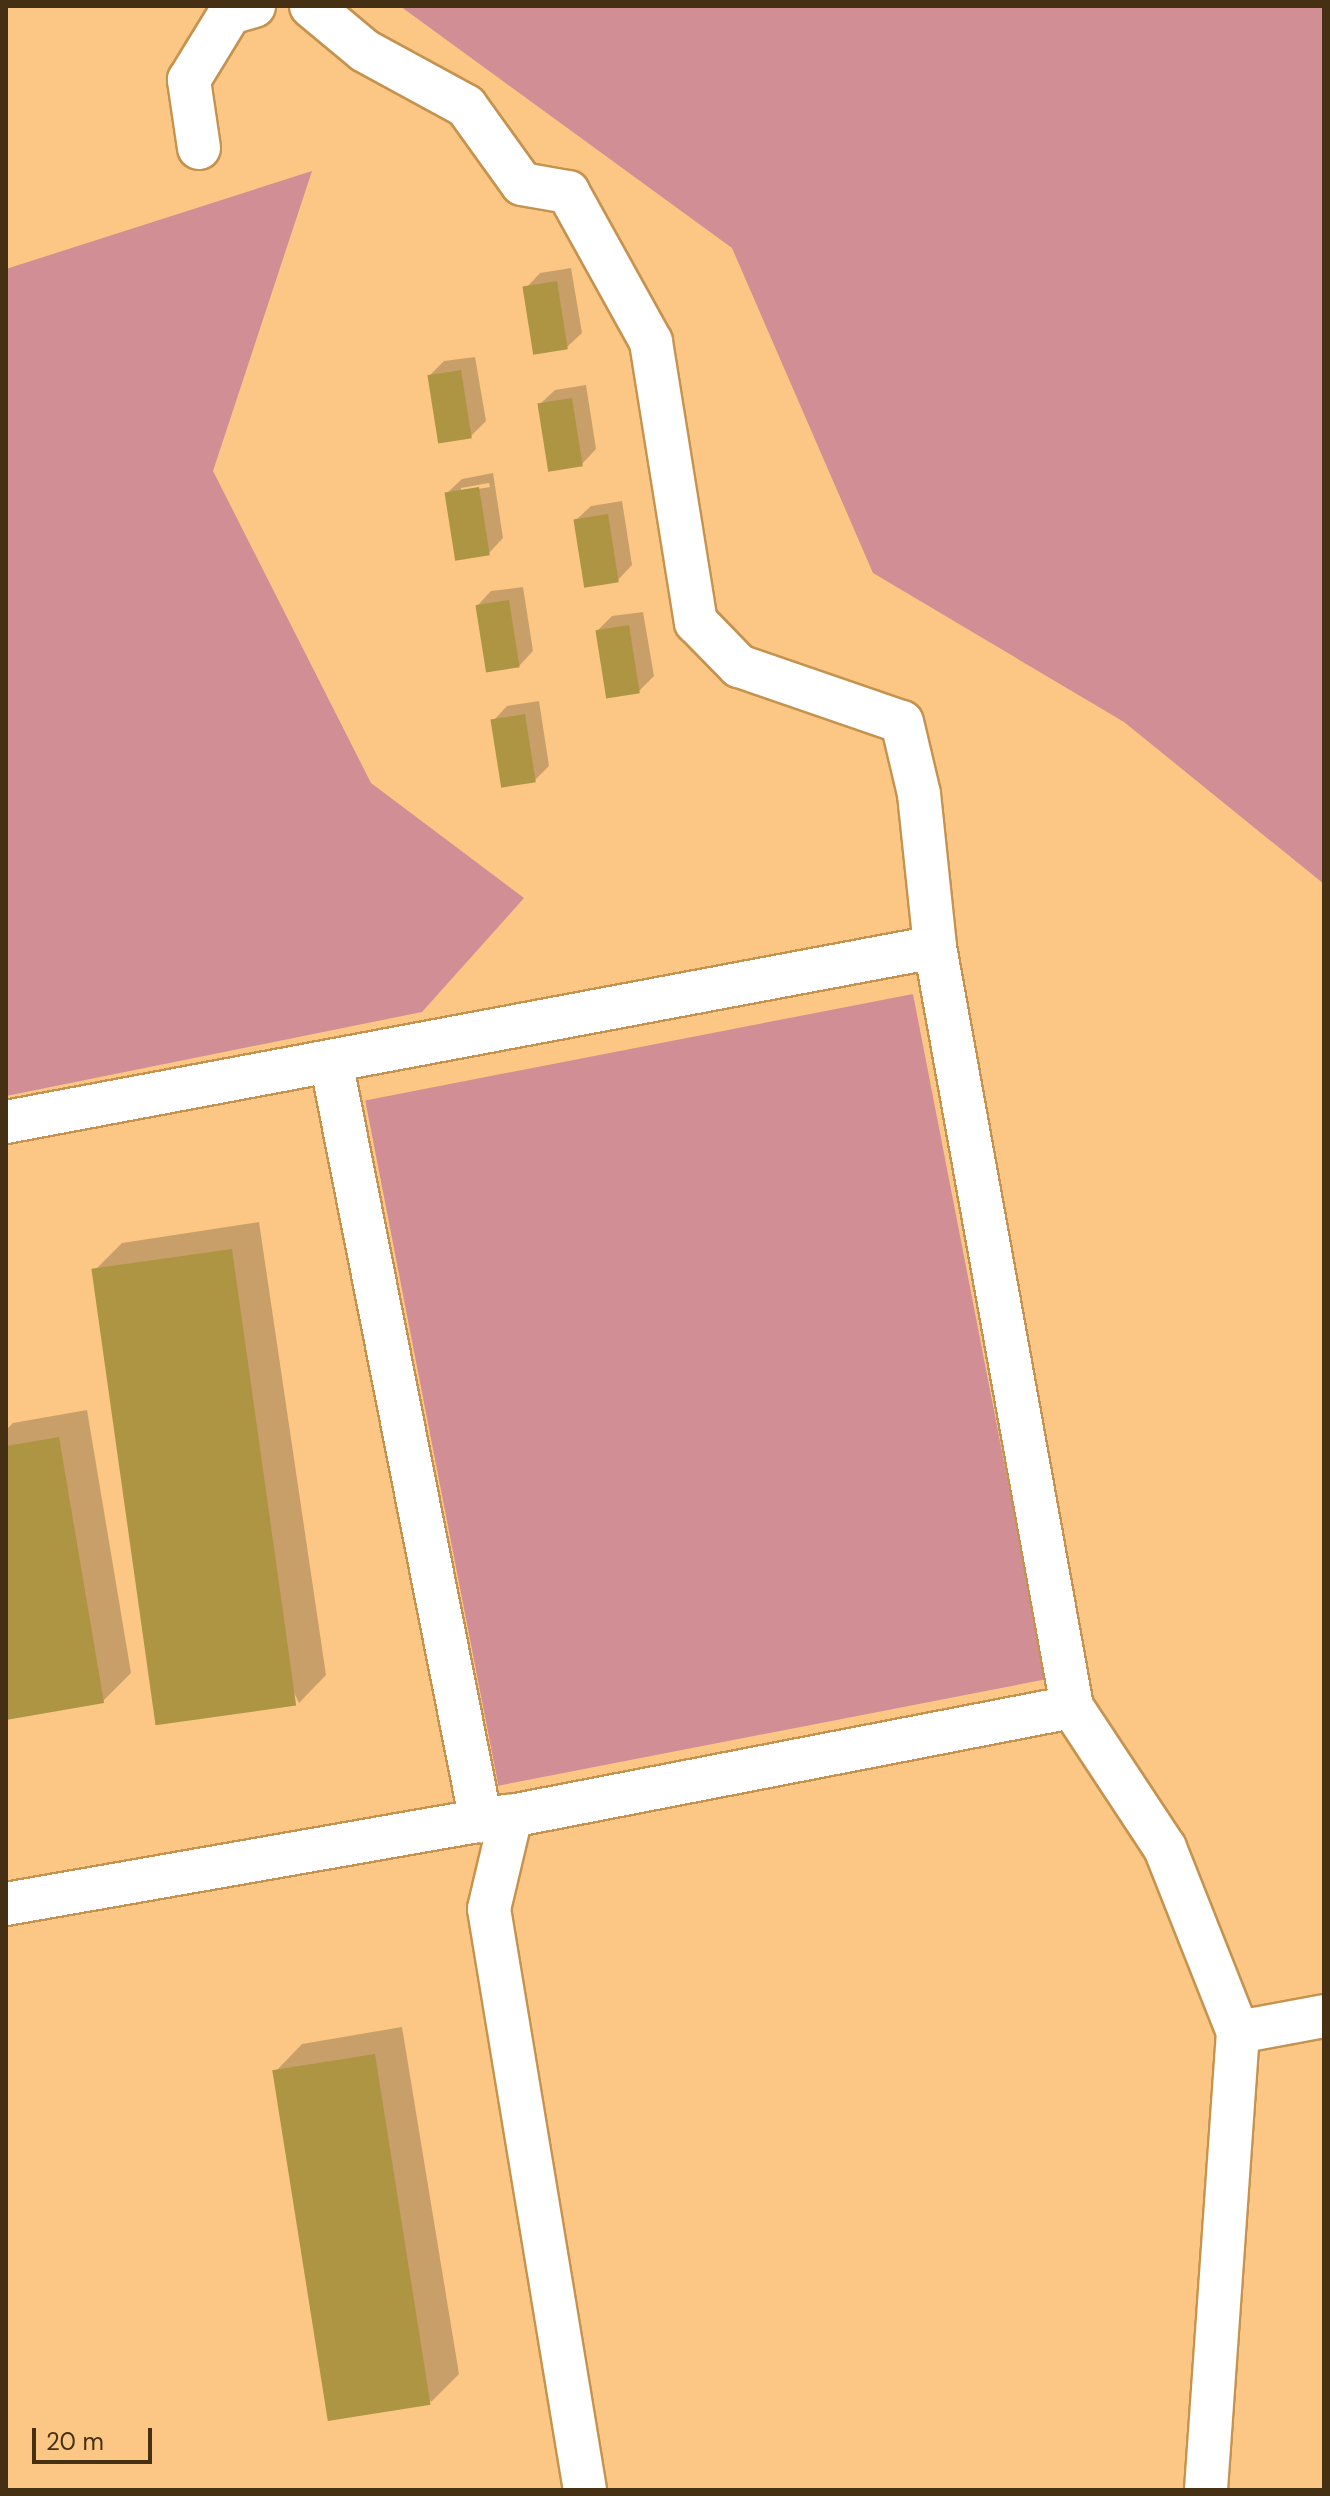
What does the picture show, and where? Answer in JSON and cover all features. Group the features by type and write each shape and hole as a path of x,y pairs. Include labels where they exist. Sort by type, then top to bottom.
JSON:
{"street":[{"path":"199,148 189,80 230,13 254,6"},
{"path":"311,6 365,51 466,106 522,184 568,192 651,342 696,622 739,666 902,722 919,794 935,947 1072,1707 1165,1848 1238,2032 1206,2490"},
{"path":"6,1122 935,947"},
{"path":"331,1061 496,1818 489,1909 585,2490"},
{"path":"6,1904 496,1818 1072,1707"},
{"path":"1238,2032 1324,2016"}],"shaded area":[{"path":"400,6 1324,6 1324,884 1124,722 873,573 732,248"},
{"path":"312,171 213,471 371,783 524,898 422,1012 6,1096 6,269"},
{"path":"913,994 1046,1679 498,1786 365,1100"}],"building":[{"path":"557,281 568,349 533,355 522,286"},
{"path":"461,370 472,438 438,443 427,375"},
{"path":"572,398 583,466 548,472 537,403"},
{"path":"479,487 490,555 455,561 444,492"},
{"path":"608,514 619,582 584,588 573,519"},
{"path":"509,600 520,667 486,672 475,605"},
{"path":"629,625 640,693 606,698 595,630"},
{"path":"525,714 536,782 501,788 490,719"},
{"path":"232,1249 296,1706 156,1725 91,1269"},
{"path":"59,1437 104,1703 6,1720 6,1446"},
{"path":"375,2054 431,2405 328,2421 272,2070"}]}
